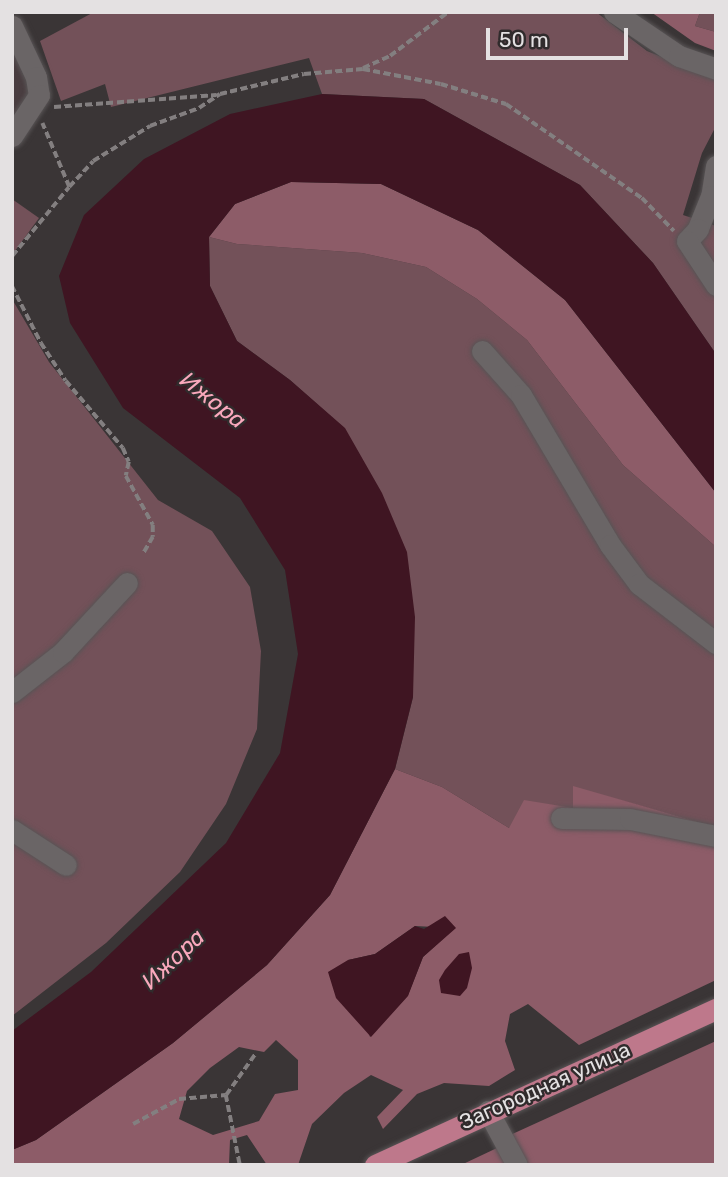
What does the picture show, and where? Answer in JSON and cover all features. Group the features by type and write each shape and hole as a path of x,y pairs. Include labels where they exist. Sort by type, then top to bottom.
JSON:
{"main road":[{"name":"Загородная улица","path":"375,1165 716,1009"}],"street":[{"path":"614,12 679,56 716,69"},
{"path":"12,26 36,78 39,95 31,111 12,136"},
{"path":"716,166 710,214 687,241 716,285"},
{"path":"482,351 521,395 610,545 639,584 716,643"},
{"path":"12,692 63,652 127,583"},
{"path":"561,818 629,820 716,836"},
{"path":"12,830 66,865"},
{"path":"488,1111 517,1165"}],"path":[{"path":"363,68 411,42 448,12"},
{"path":"31,111 220,94 304,74 363,68 441,84 506,104 642,198 687,241"},
{"path":"12,256 93,161 150,126 199,108 220,94"},
{"path":"31,111 48,130 69,187"},
{"path":"12,286 60,371 123,449 129,462 126,476 153,526 153,537 143,554"},
{"path":"240,1165 226,1095 256,1053"},
{"path":"134,1124 179,1099 226,1095"}],"shaded area":[{"path":"94,12 596,12 647,51 716,79 716,126 702,153 683,215 716,226 716,354 653,263 580,185 424,99 322,94 309,58 111,107 105,84 61,101 40,41"},
{"path":"651,12 700,12 695,26 716,32 716,51 695,43"},
{"path":"700,12 716,12 716,32 695,26"},
{"path":"12,40 32,76 29,101 12,116"},
{"path":"291,182 381,184 478,230 565,300 716,493 716,547 623,465 527,340 477,299 426,267 362,253 237,244 209,237 235,204"},
{"path":"12,199 39,218 12,255"},
{"path":"209,237 237,244 362,253 426,267 477,299 527,340 623,465 716,547 716,827 573,787 573,808 509,828 442,787 395,769 413,697 345,429 290,380 237,341 210,286"},
{"path":"12,299 49,362 158,500 212,531 250,587 261,651 257,729 226,804 180,872 106,943 12,1016"},
{"path":"395,769 442,787 509,828 524,800 573,808 573,786 716,827 716,980 579,1045 528,1004 510,1014 505,1041 515,1070 489,1086 444,1083 417,1094 383,1129 377,1117 403,1090 371,1075 344,1093 312,1124 298,1165 267,1165 247,1135 230,1140 229,1165 12,1165 12,1150 36,1140 173,1043 267,965 330,895","holes":["415,926 455,928 423,957 408,995 370,1037 348,960 375,954","276,1040 298,1060 298,1090 275,1094 259,1121 213,1135 179,1119 187,1091 210,1068 239,1047 264,1052"]},
{"path":"716,1041 716,1165 522,1165 506,1137"},
{"path":"497,1148 507,1165 461,1165"}],"water":[{"name":"Ижора","path":"322,94 424,99 580,185 653,263 716,354 716,493 565,300 478,230 381,184 291,182 235,204 209,237 210,286 237,341 290,380 345,428 382,493 407,552 415,617 413,697 395,769 330,895 267,965 173,1043 36,1140 12,1150 12,1031 91,972 226,843 280,753 298,654 285,570 240,498 123,408 70,323 59,276 84,215 144,159 230,114"},
{"path":"445,916 456,928 423,957 408,996 371,1037 336,998 328,972 348,960 375,954 415,926 424,929"},
{"path":"469,952 472,968 467,988 460,996 441,993 439,980 445,970 459,954"}]}
